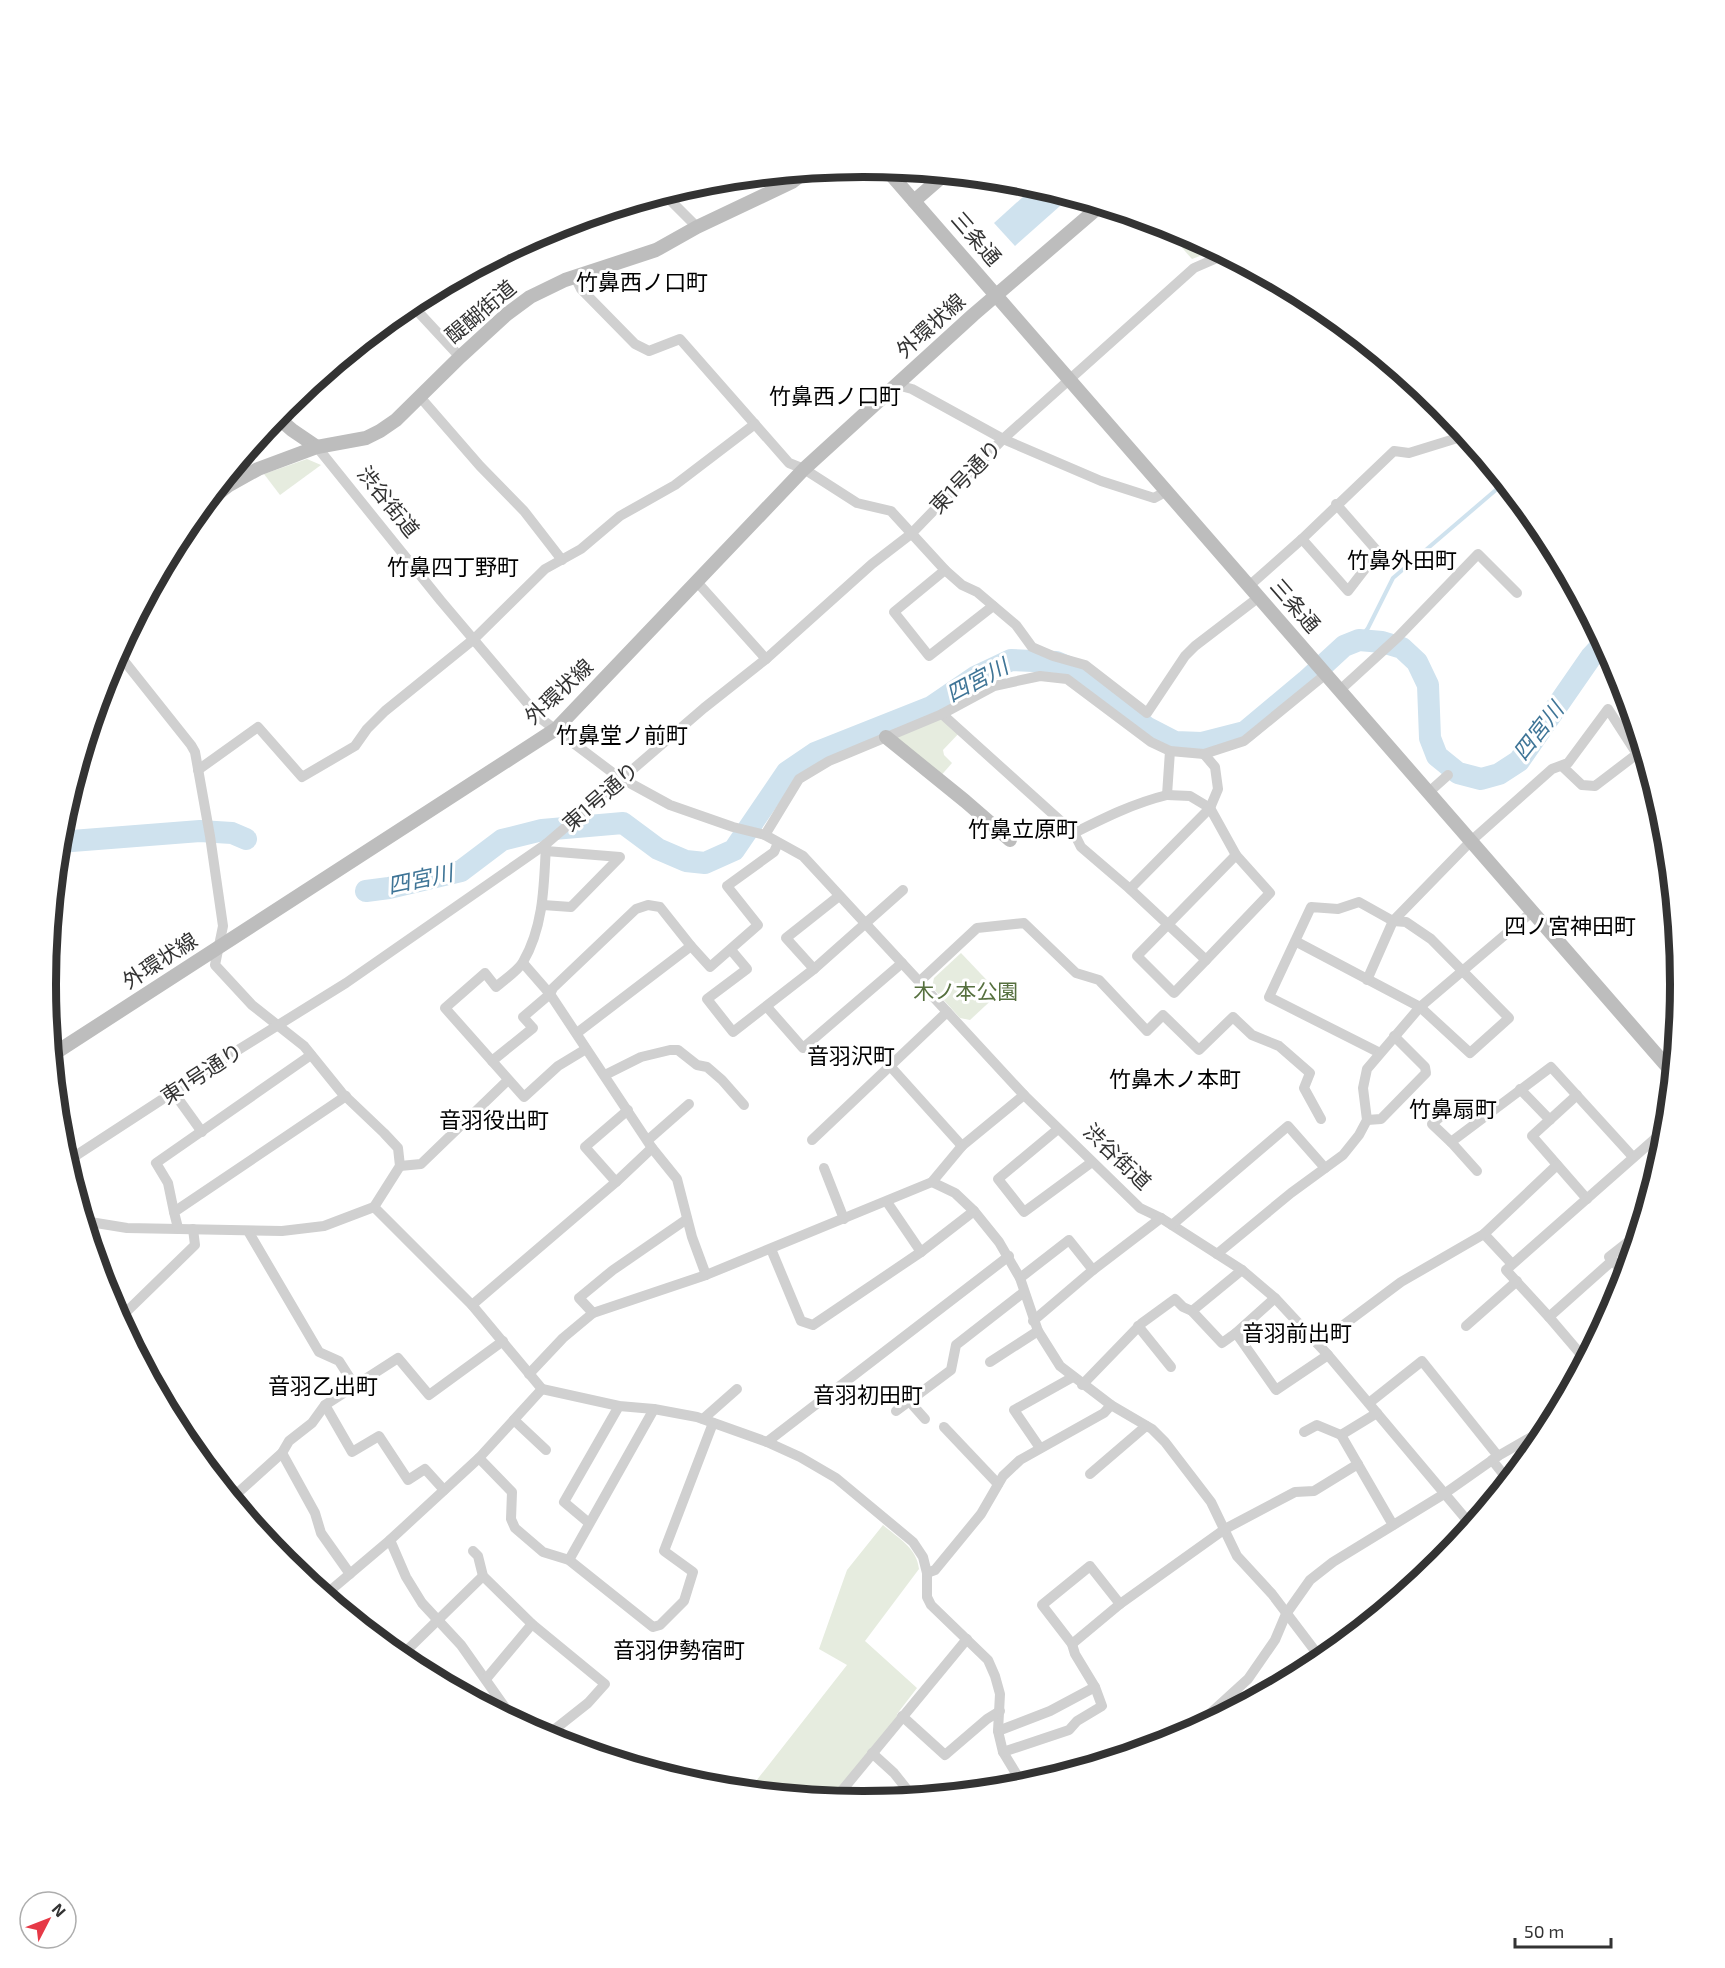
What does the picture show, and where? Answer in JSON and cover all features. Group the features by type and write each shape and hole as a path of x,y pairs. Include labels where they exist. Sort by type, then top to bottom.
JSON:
{"main road":[{"name":"三条通","path":"894,178 1665,1064"},
{"name":"醍醐街道","path":"230,484 258,469 317,447 366,438 380,431 396,420 507,314 530,297 565,280 656,250 697,227 794,181"},
{"path":"914,201 936,181"},
{"name":"外環状線","path":"58,1051 556,729 804,469 1094,211"},
{"name":"渋谷街道","path":"283,422 317,447"},
{"path":"886,737 1011,840"}],"street":[{"path":"670,200 697,227"},
{"name":"東1号通り","path":"75,1157 346,983 546,848 621,778 766,659 872,564 910,534 1003,439 1194,268 1216,259"},
{"path":"575,277 581,289 635,344 649,351 680,339 789,464 804,469 857,503 891,511 945,570 962,585 977,592 1016,625 1032,647 1085,665 1147,713 1185,656 1259,597"},
{"path":"417,311 460,357"},
{"path":"897,385 912,389 1003,439 1101,481 1154,498 1167,491"},
{"path":"420,397 524,512 562,560"},
{"path":"198,770 258,727 302,777 356,746 367,729 385,711 474,639 545,569 581,549 620,516 675,485 755,424"},
{"path":"1250,586 1394,451 1409,453 1456,438"},
{"name":"渋谷街道","path":"317,447 540,718 621,778 670,805 732,827 765,835 803,856 1024,1095 1140,1208 1161,1218 1242,1270 1275,1298 1328,1355 1466,1519"},
{"path":"1302,539 1348,591 1378,552 1336,504"},
{"path":"1340,690 1398,637 1478,554 1517,593"},
{"path":"945,570 894,612 929,656 993,606"},
{"path":"697,582 766,659"},
{"path":"92,1222 127,1228 249,1231 282,1231 324,1226 374,1207 400,1166 398,1148 346,1096 304,1046 252,1005 215,965 222,926 209,831 191,745 124,660"},
{"path":"765,835 799,779 829,761 942,714 994,686 1040,676 1067,679 1151,742 1170,751 1204,754 1244,741 1326,674"},
{"path":"1367,980 1393,921 1471,841 1552,769 1568,763 1608,709 1632,742"},
{"path":"942,714 1074,833 1081,847 1206,960"},
{"path":"1167,795 1170,751"},
{"path":"1130,889 1210,808 1218,789 1215,767 1204,754"},
{"path":"1562,766 1582,785 1595,786 1636,756"},
{"path":"1429,792 1448,775"},
{"path":"1074,833 1116,812 1148,800 1167,795 1190,796 1210,808 1236,855 1270,893 1174,993 1137,956 1236,855"},
{"path":"492,1061 533,1028 524,1017 636,909 648,905 660,907 710,967 758,925 727,886 774,852 778,843"},
{"path":"543,905 571,907 620,857 546,848 543,905 523,963 496,987 485,973 445,1008 524,1098 558,1066 586,1048"},
{"path":"731,950 747,969 707,999 733,1032 814,969 903,890"},
{"path":"814,969 786,938 839,896"},
{"path":"1295,941 1420,1007 1470,1053 1509,1018 1431,939 1406,922 1393,921 1359,902 1338,909 1311,907 1295,941 1269,997 1380,1053"},
{"path":"1217,1254 1343,1155 1359,1135 1366,1120 1363,1088 1367,1069 1420,1007 1533,911"},
{"path":"920,982 977,928 1024,923 1076,973 1099,980 1147,1031 1163,1015 1199,1050 1233,1017 1252,1035 1279,1046 1310,1073 1304,1088 1321,1119"},
{"path":"577,1033 691,946"},
{"path":"523,963 550,994 676,1179 706,1275"},
{"path":"767,1007 803,1048 902,963"},
{"path":"812,1140 947,1012"},
{"path":"1366,1120 1381,1119 1426,1073 1425,1067 1394,1036"},
{"path":"605,1075 641,1057 678,1050 697,1065 707,1067 744,1105"},
{"path":"178,1228 168,1183 156,1163 311,1055"},
{"path":"890,1066 962,1146"},
{"path":"1451,1142 1551,1067 1633,1157"},
{"path":"400,1166 421,1164 508,1080"},
{"path":"1520,1089 1550,1120"},
{"path":"174,1093 202,1132"},
{"path":"529,1374 563,1338 593,1313 706,1275 932,1182 962,1146 1024,1095"},
{"path":"1577,1095 1532,1136 1587,1199"},
{"path":"174,1212 346,1096"},
{"path":"472,1305 616,1182 689,1104"},
{"path":"616,1182 585,1147 628,1110"},
{"path":"1440,1117 1432,1124 1477,1171"},
{"path":"1172,1226 1288,1126 1325,1168"},
{"path":"1058,1129 998,1179 1024,1212 1092,1162"},
{"path":"1580,1352 1506,1270 1654,1139"},
{"path":"1318,1344 1401,1282 1484,1234 1557,1165"},
{"path":"824,1168 844,1219"},
{"path":"932,1182 956,1193 974,1211 1009,1256 1020,1278 1036,1326 1060,1366 1082,1384 1146,1426 1175,1453 1211,1502 1237,1556 1272,1594 1316,1652"},
{"path":"887,1202 921,1252"},
{"path":"374,1207 472,1305 542,1389 619,1406 654,1409 708,1421 767,1442 800,1457 844,1484 913,1542 923,1557 927,1573 926,1589 931,1605 988,1660 1000,1694 998,1731 1003,1752 1017,1775"},
{"path":"771,1249 801,1321 813,1324 921,1252 974,1211"},
{"path":"990,1362 1036,1326 1093,1270 1161,1218"},
{"path":"593,1313 579,1298 613,1270 687,1219"},
{"path":"126,1312 195,1245 193,1229"},
{"path":"249,1231 319,1352 339,1361 355,1386"},
{"path":"1484,1234 1512,1264"},
{"path":"1020,1278 1069,1240 1093,1270"},
{"path":"1618,1266 1609,1257 1627,1242"},
{"path":"767,1442 1009,1256"},
{"path":"1549,1317 1613,1260"},
{"path":"1192,1311 1242,1270"},
{"path":"1466,1326 1516,1281"},
{"path":"896,1411 951,1370 956,1345 1024,1292"},
{"path":"1082,1384 1138,1326 1174,1299 1192,1311 1222,1343 1275,1298"},
{"path":"1138,1326 1171,1368"},
{"path":"1236,1332 1276,1390 1328,1355"},
{"path":"237,1493 282,1453 290,1441 312,1423 324,1405 398,1358 429,1395 502,1341"},
{"path":"1369,1403 1422,1361 1504,1473"},
{"path":"1040,1448 1014,1410 1073,1377"},
{"path":"330,1591 390,1540 479,1458 542,1389"},
{"path":"479,1458 512,1492 511,1519 515,1528 543,1552 569,1560 653,1627 660,1625 684,1601 693,1572 664,1551 708,1421 737,1389"},
{"path":"909,1401 925,1419"},
{"path":"927,1573 935,1570 981,1514 1003,1476 1020,1460 1104,1413 1111,1404"},
{"path":"324,1405 352,1452 379,1436 408,1480 425,1469 444,1490"},
{"path":"589,1523 564,1502 619,1406"},
{"path":"569,1560 654,1409"},
{"path":"1341,1435 1377,1413"},
{"path":"514,1420 546,1450"},
{"path":"1304,1432 1317,1425 1341,1435 1393,1525"},
{"path":"1090,1474 1146,1426"},
{"path":"944,1427 998,1484"},
{"path":"1213,1711 1248,1679 1275,1640 1286,1614 1310,1580 1333,1562 1528,1439"},
{"path":"282,1453 315,1513 321,1533 350,1574"},
{"path":"1072,1644 1120,1604 1225,1529 1295,1492 1314,1491 1358,1464"},
{"path":"390,1540 406,1576 422,1603 461,1645 506,1708"},
{"path":"480,1554 483,1576 532,1624 605,1684 588,1703 554,1730"},
{"path":"1003,1752 1069,1730 1077,1721 1102,1706 1095,1687 1075,1654 1072,1644 1042,1605 1090,1566 1120,1604"},
{"path":"407,1650 483,1576"},
{"path":"486,1679 532,1624"},
{"path":"842,1790 967,1639"},
{"path":"998,1731 1050,1711 1095,1687"},
{"path":"902,1716 945,1755 987,1719 1000,1711"},
{"path":"872,1753 894,1773 907,1789"}],"green space":[{"path":"1175,240 1206,254 1192,259"},
{"path":"307,459 321,465 280,495 264,474"},
{"path":"942,714 961,731 943,750 944,755 952,763 938,779 886,737"},
{"name":"木ノ本公園","path":"961,953 999,993 970,1020 960,1018 932,987 934,978"},
{"path":"883,1525 915,1555 919,1569 865,1641 917,1688 897,1714 899,1717 839,1790 754,1783 847,1665 819,1649 847,1570"}],"water":[{"path":"1026,194 1056,201 1060,206 1015,246 994,223"}],"waterway":[{"path":"1359,640 1368,628 1393,578 1499,488"},
{"name":"四宮川","path":"366,891 389,888 461,871 502,840 542,830 623,823 658,849 686,861 705,863 734,850 787,772 815,753 931,707 975,677 1011,660 1056,662 1082,673 1146,727 1175,742 1202,743 1245,732 1344,646 1359,640 1382,642 1402,648 1417,662 1428,685 1430,738 1437,756 1458,773 1481,779 1499,774 1519,761 1597,651"},
{"name":"四宮川","path":"69,841 200,831 232,833 246,839"}],"district":[{"name":"竹鼻西ノ口町","path":"642,282"},
{"name":"竹鼻西ノ口町","path":"835,396"},
{"name":"竹鼻外田町","path":"1402,560"},
{"name":"竹鼻四丁野町","path":"453,567"},
{"name":"竹鼻堂ノ前町","path":"622,735"},
{"name":"竹鼻立原町","path":"1023,829"},
{"name":"四ノ宮神田町","path":"1570,926"},
{"name":"音羽沢町","path":"851,1056"},
{"name":"竹鼻木ノ本町","path":"1175,1079"},
{"name":"竹鼻扇町","path":"1453,1109"},
{"name":"音羽役出町","path":"494,1120"},
{"name":"音羽前出町","path":"1297,1333"},
{"name":"音羽乙出町","path":"323,1386"},
{"name":"音羽初田町","path":"868,1395"},
{"name":"音羽伊勢宿町","path":"679,1650"}]}
